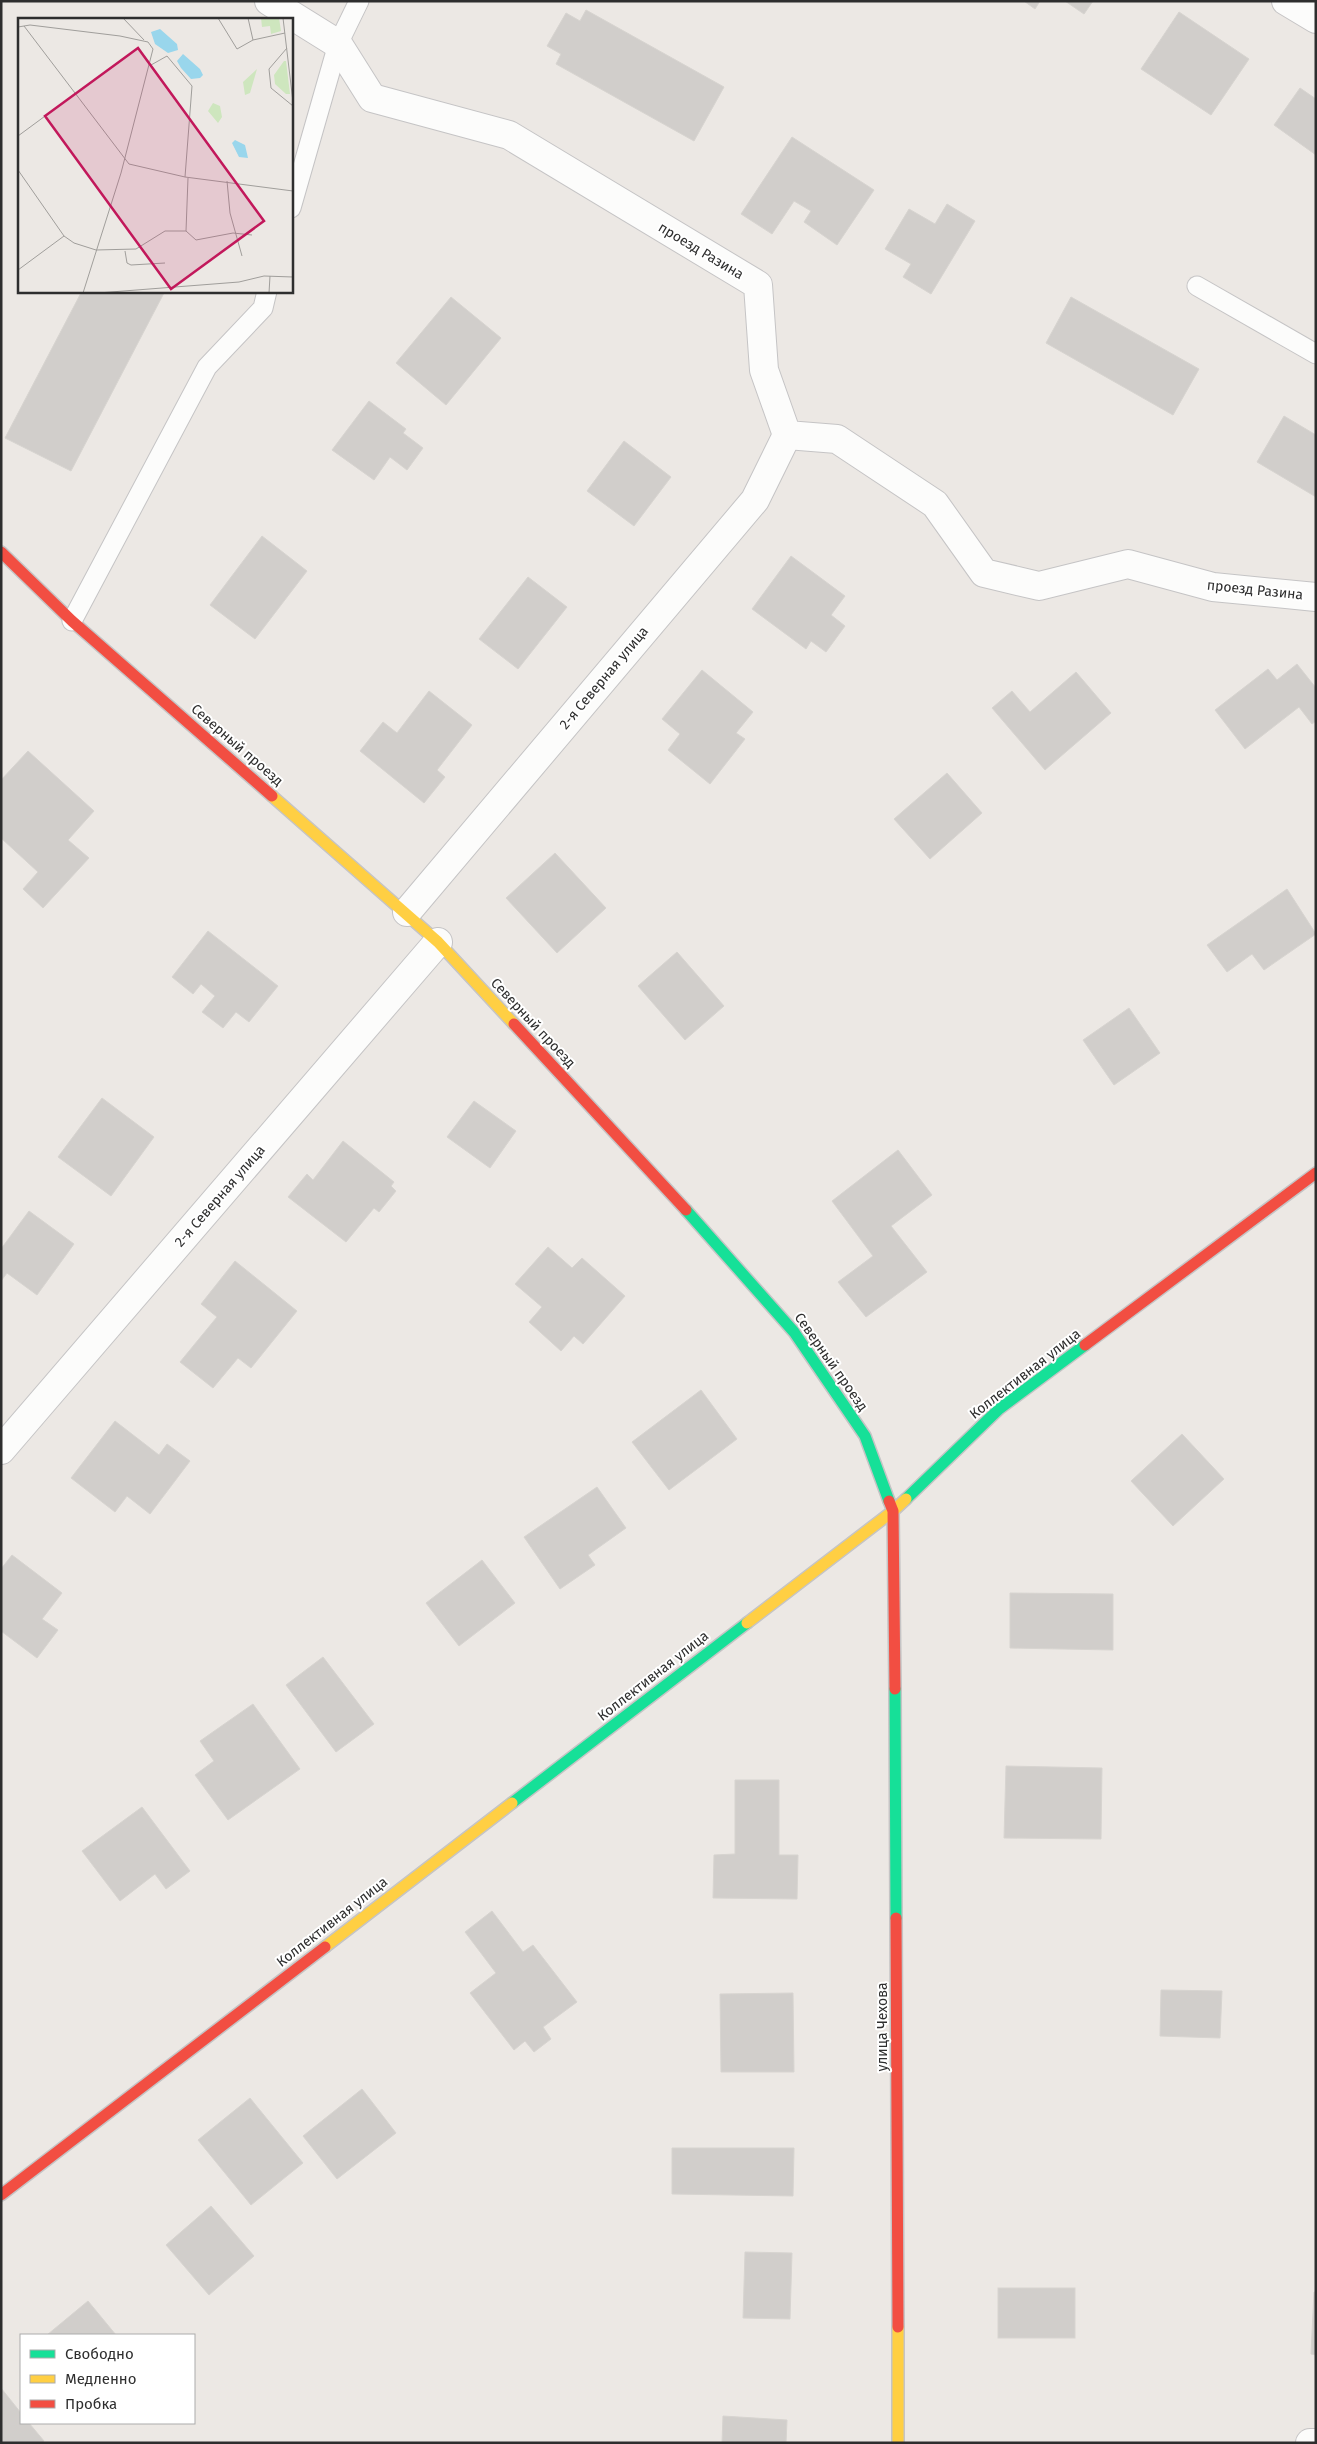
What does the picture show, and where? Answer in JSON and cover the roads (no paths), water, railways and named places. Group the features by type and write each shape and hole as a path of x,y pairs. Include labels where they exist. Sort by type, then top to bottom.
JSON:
{"street":[{"name":"проезд Разина","path":"269,1 338,44 372,98 509,135 758,285 764,370 787,435 837,439 934,504 984,573 1039,586 1128,564 1213,587 1316,597"},
{"path":"1286,1 1316,19"},
{"name":"2-я Северная улица","path":"406,912 755,500 787,435"},
{"name":"Северный проезд","path":"1,552 72,621 438,942 694,1219 794,1332 865,1436 892,1510 895,1611"},
{"name":"2-я Северная улица","path":"1,1450 438,942"},
{"name":"Коллективная улица","path":"1,2195 892,1510 999,1409 1316,1173"},
{"name":"улица Чехова","path":"895,1611 898,2443"},
{"path":"1310,2443 1316,2443"}],"lane":[{"path":"292,205 338,44 359,1"},
{"path":"1197,286 1316,354"},
{"path":"72,621 207,366 262,308 267,292"}]}
